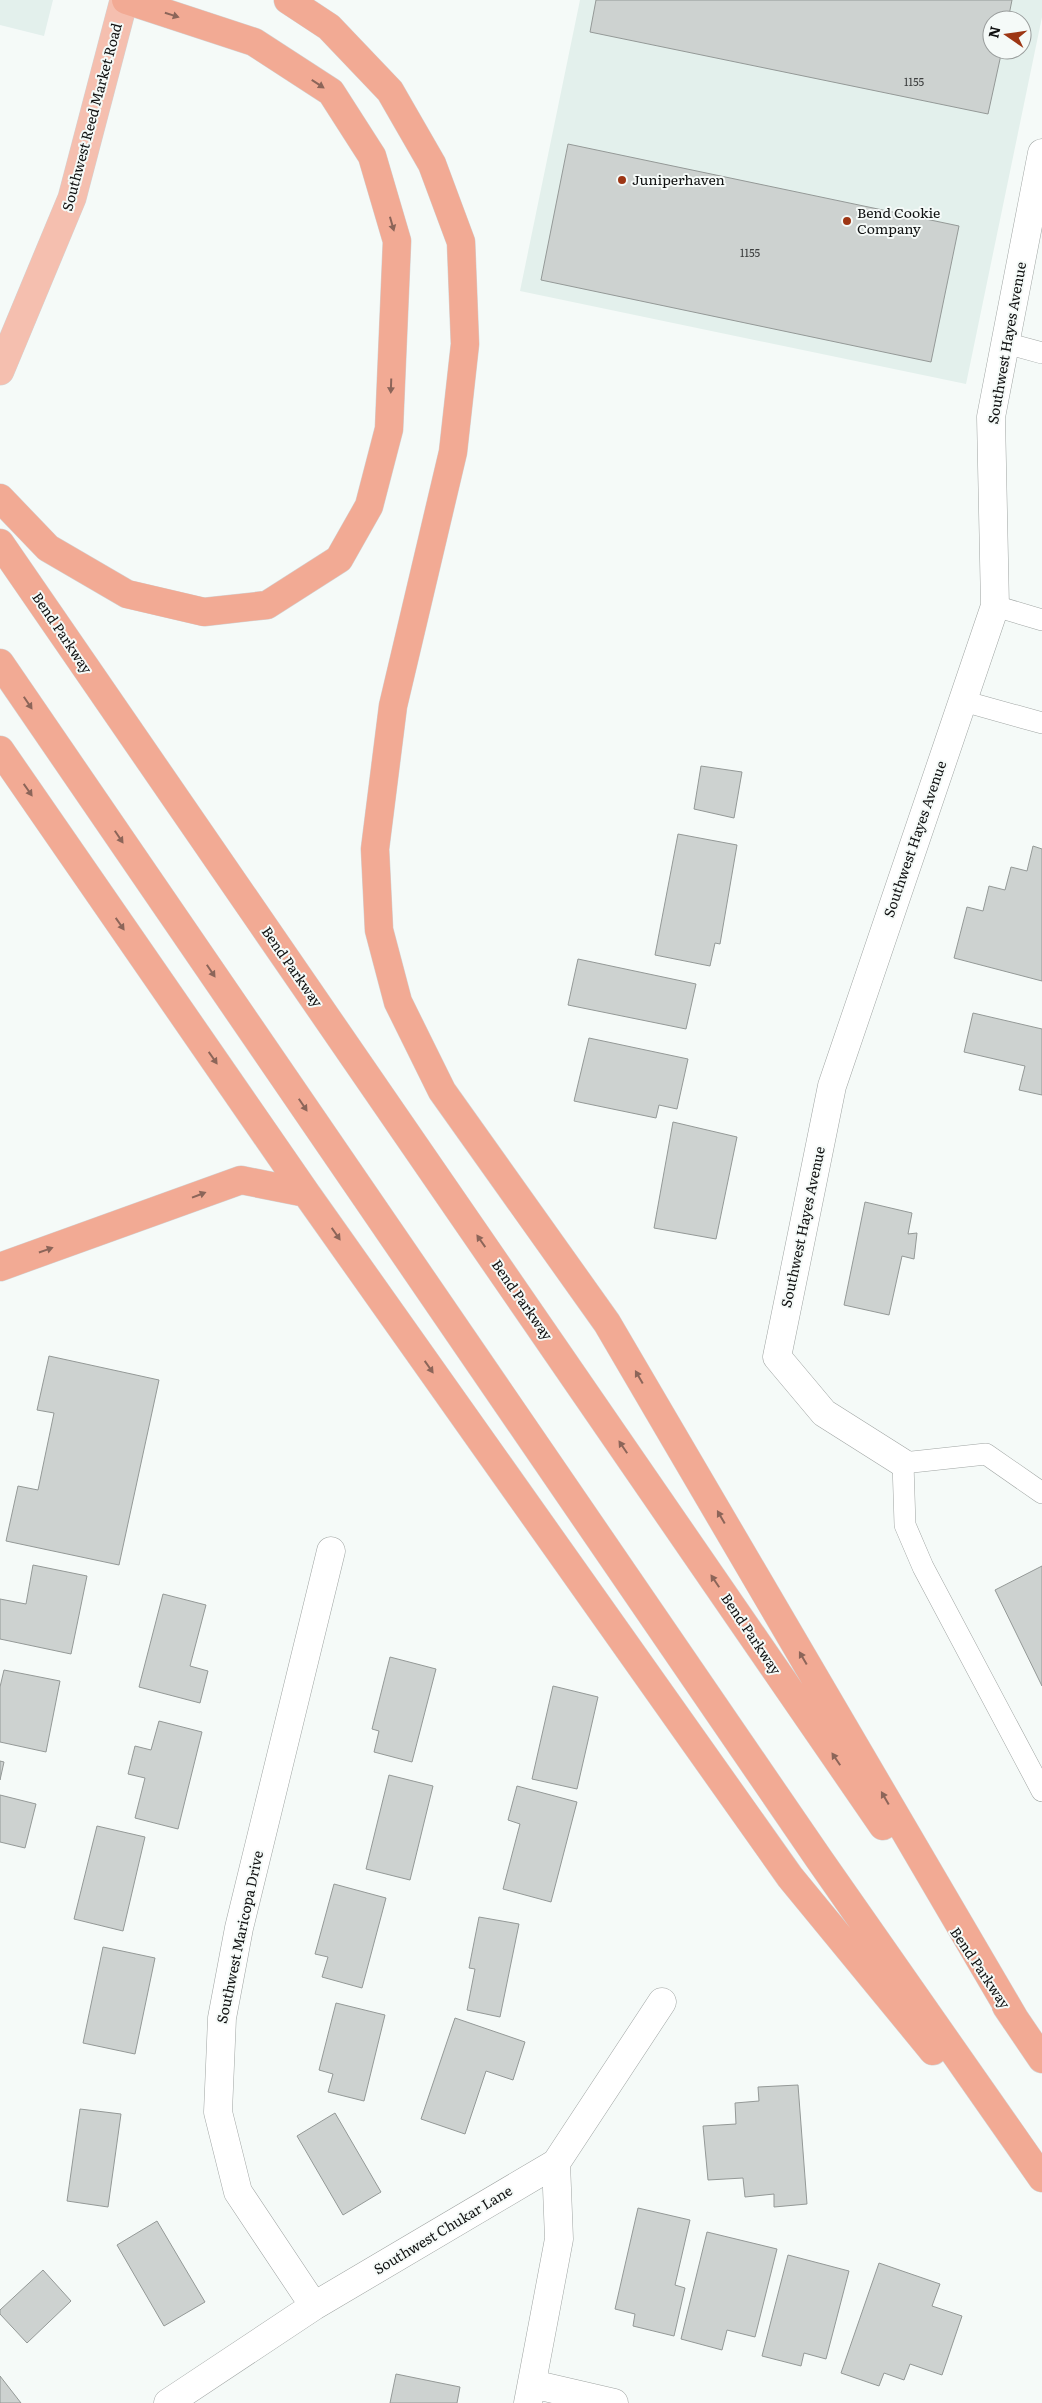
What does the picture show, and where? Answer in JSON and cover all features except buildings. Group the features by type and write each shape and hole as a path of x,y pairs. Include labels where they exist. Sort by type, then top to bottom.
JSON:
{"highway":[{"path":"0,498 48,548 127,594 204,612 267,605 338,559 369,506 389,429 397,241 372,156 331,92 254,42 125,0"},
{"path":"288,0 329,27 390,91 432,164 461,242 465,344 453,452 393,706 375,849 379,930 398,1002 442,1091 607,1323 1016,2021"},
{"name":"Bend Parkway","path":"0,543 1042,2059"},
{"path":"0,663 814,1851 1042,2178"},
{"path":"0,750 306,1193 790,1876 1042,2183"},
{"path":"0,1266 241,1180 306,1193"}],"main road":[{"name":"Southwest Reed Market Road","path":"0,371 72,198 125,0"}],"street":[{"name":"Southwest Hayes Avenue","path":"903,1463 824,1413 777,1357 832,1086 995,606 991,416 1042,152"},
{"name":"Southwest Maricopa Drive","path":"314,2306 238,2192 218,2112 222,2018 236,1946 331,1551"},
{"name":"Southwest Chukar Lane","path":"168,2403 314,2306 556,2163 662,2002"},
{"path":"556,2163 560,2239 530,2394 614,2403"}],"lane":[{"path":"1005,343 1042,353"},
{"path":"995,606 1042,620"},
{"path":"963,701 1042,723"},
{"path":"1042,1492 986,1454 903,1463 905,1525 923,1567 1042,1791"}],"shaded area":[{"path":"0,0 53,0 44,36 0,25"},
{"path":"580,0 1042,0 1042,17 966,384 520,291"}],"place":[{"name":"Juniperhaven","path":"622,180"},
{"name":"Bend Cookie Company","path":"847,221"}]}
